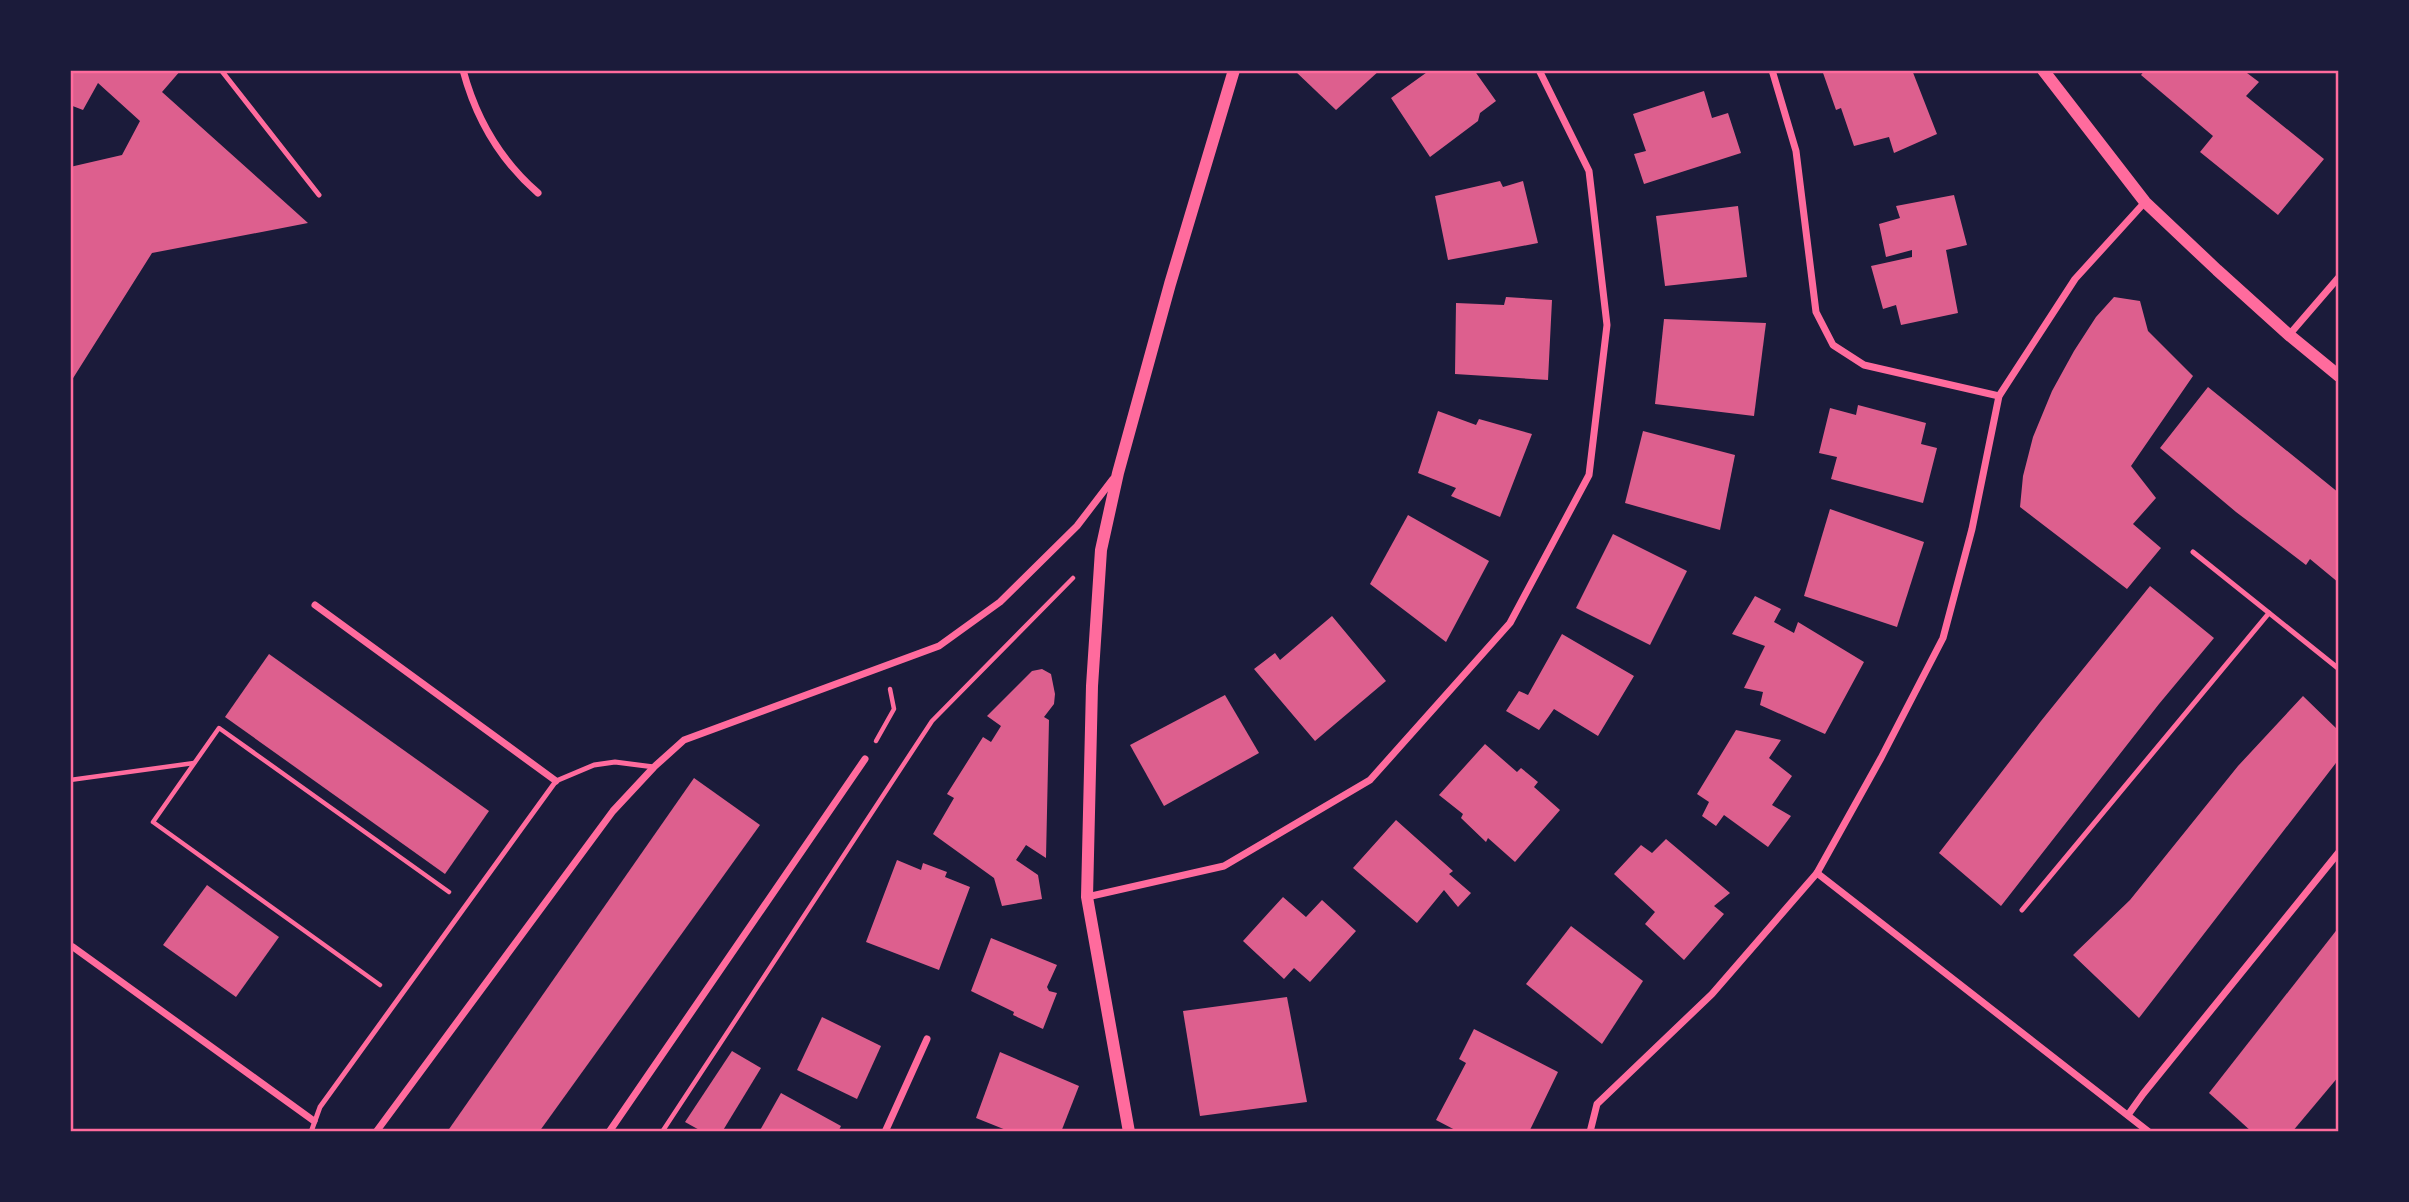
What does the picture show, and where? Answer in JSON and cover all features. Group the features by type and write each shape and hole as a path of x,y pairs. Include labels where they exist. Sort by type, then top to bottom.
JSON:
{"street":[{"path":"463,70 468,92 491,141 518,176 538,193"},
{"path":"1129,1132 1087,897 1092,686 1101,550 1118,472 1170,284 1234,70"},
{"path":"1087,897 1224,866 1370,780 1510,623 1589,475 1607,325 1589,170 1539,70"},
{"path":"1772,70 1796,151 1816,312 1833,345 1864,365 1999,396"},
{"path":"2043,70 2146,202 2289,335 2339,376"},
{"path":"1590,1132 1597,1104 1712,994 1817,873 1943,638 1972,529 1999,396 2075,279 2146,202"},
{"path":"2289,335 2339,277"},
{"path":"376,1132 613,811 654,767 684,740 939,646 1000,602 1077,526 1118,472"},
{"path":"315,605 556,781"},
{"path":"609,1132 865,759"},
{"path":"2128,1115 2339,852"},
{"path":"1817,873 2149,1132"},
{"path":"73,947 314,1121"},
{"path":"885,1132 927,1039"}],"lane":[{"path":"221,70 319,195"},
{"path":"2193,552 2339,669"},
{"path":"2022,910 2269,613"},
{"path":"311,1132 320,1107 556,781 594,765 615,762 654,767"}],"path":[{"path":"662,1132 932,721 1101,550"},
{"path":"865,759 894,709 882,667"},
{"path":"398,998 153,822 219,728 467,904"},
{"path":"70,780 194,763"}],"building":[{"path":"70,70 181,70 162,92 308,223 152,253 70,383 70,167 122,155 140,121 98,83 83,110 70,105"},
{"path":"1294,70 1380,70 1336,110"},
{"path":"1430,70 1474,70 1496,101 1480,113 1478,121 1430,157 1391,98"},
{"path":"1822,70 1912,70 1937,134 1894,153 1889,137 1854,146 1841,108 1836,110"},
{"path":"2145,70 2243,70 2259,82 2246,96 2324,159 2278,215 2200,152 2213,136 2141,75"},
{"path":"1704,91 1712,118 1728,113 1741,153 1644,184 1634,154 1646,151 1633,114"},
{"path":"1500,181 1503,187 1523,181 1538,243 1448,260 1435,196"},
{"path":"1954,195 1967,245 1946,250 1958,313 1901,325 1896,305 1883,309 1871,266 1912,257 1912,250 1886,257 1879,224 1900,218 1896,206"},
{"path":"1738,206 1747,277 1665,286 1656,216"},
{"path":"1506,297 1552,300 1548,380 1455,374 1456,303 1504,305"},
{"path":"2114,297 2140,301 2148,331 2193,376 2131,466 2156,498 2133,524 2161,548 2127,589 2020,507 2023,476 2033,437 2052,391 2096,317"},
{"path":"1664,319 1766,323 1754,416 1655,404"},
{"path":"2208,387 2339,493 2339,583 2310,559 2306,565 2236,512 2160,448"},
{"path":"1858,405 1926,423 1921,444 1937,448 1923,503 1831,479 1837,457 1819,453 1830,408 1856,415"},
{"path":"1438,411 1476,425 1479,419 1532,434 1500,517 1451,496 1456,488 1418,473"},
{"path":"1643,431 1735,455 1720,530 1625,503"},
{"path":"1830,509 1924,542 1897,627 1804,596"},
{"path":"1408,515 1489,561 1446,642 1370,584"},
{"path":"1613,534 1687,571 1650,645 1576,608"},
{"path":"2150,586 2214,638 2001,906 1939,853"},
{"path":"1755,596 1781,609 1774,622 1794,633 1798,622 1864,662 1825,734 1760,705 1763,692 1744,688 1765,646 1732,634"},
{"path":"1332,616 1386,681 1315,741 1254,669 1275,653 1280,660"},
{"path":"1562,634 1634,676 1598,736 1554,709 1539,730 1506,711 1519,691 1528,695"},
{"path":"269,654 489,811 445,874 225,717"},
{"path":"1042,669 1051,674 1055,694 1054,704 1044,717 1049,720 1046,858 1026,845 1016,860 1038,875 1042,899 1002,906 994,878 933,834 954,798 947,794 983,737 991,742 1001,726 987,716 1032,671"},
{"path":"1225,695 1259,753 1164,806 1130,745"},
{"path":"2303,696 2339,731 2339,759 2139,1018 2073,955 2130,900 2238,766"},
{"path":"1736,730 1781,740 1769,758 1792,776 1772,805 1791,816 1768,847 1724,815 1716,826 1702,816 1709,802 1697,794"},
{"path":"1485,744 1517,772 1521,768 1538,782 1534,787 1560,810 1515,862 1488,838 1486,842 1461,818 1463,814 1439,795"},
{"path":"694,778 760,825 539,1132 447,1132"},
{"path":"1396,820 1453,871 1449,874 1471,893 1458,907 1444,890 1417,923 1353,868"},
{"path":"1666,839 1730,893 1714,906 1724,914 1684,960 1645,924 1655,912 1614,874 1641,845 1652,853"},
{"path":"897,860 921,870 923,863 947,872 945,877 970,887 939,970 866,942"},
{"path":"207,885 279,937 236,997 163,945"},
{"path":"1283,897 1306,917 1322,900 1356,931 1310,982 1294,968 1284,979 1243,941"},
{"path":"1571,926 1643,981 1602,1044 1526,984"},
{"path":"2339,927 2339,1076 2292,1132 2252,1132 2209,1093"},
{"path":"991,938 1057,965 1047,987 1049,991 1057,993 1043,1029 971,991"},
{"path":"1287,997 1307,1102 1200,1116 1183,1011"},
{"path":"822,1017 881,1046 857,1099 797,1070"},
{"path":"1474,1029 1558,1072 1529,1132 1459,1132 1436,1120 1466,1063 1459,1059"},
{"path":"732,1051 761,1068 722,1132 703,1132 685,1122"},
{"path":"1000,1052 1079,1086 1061,1132 1011,1132 976,1118"},
{"path":"781,1093 841,1126 838,1132 759,1132"}]}
